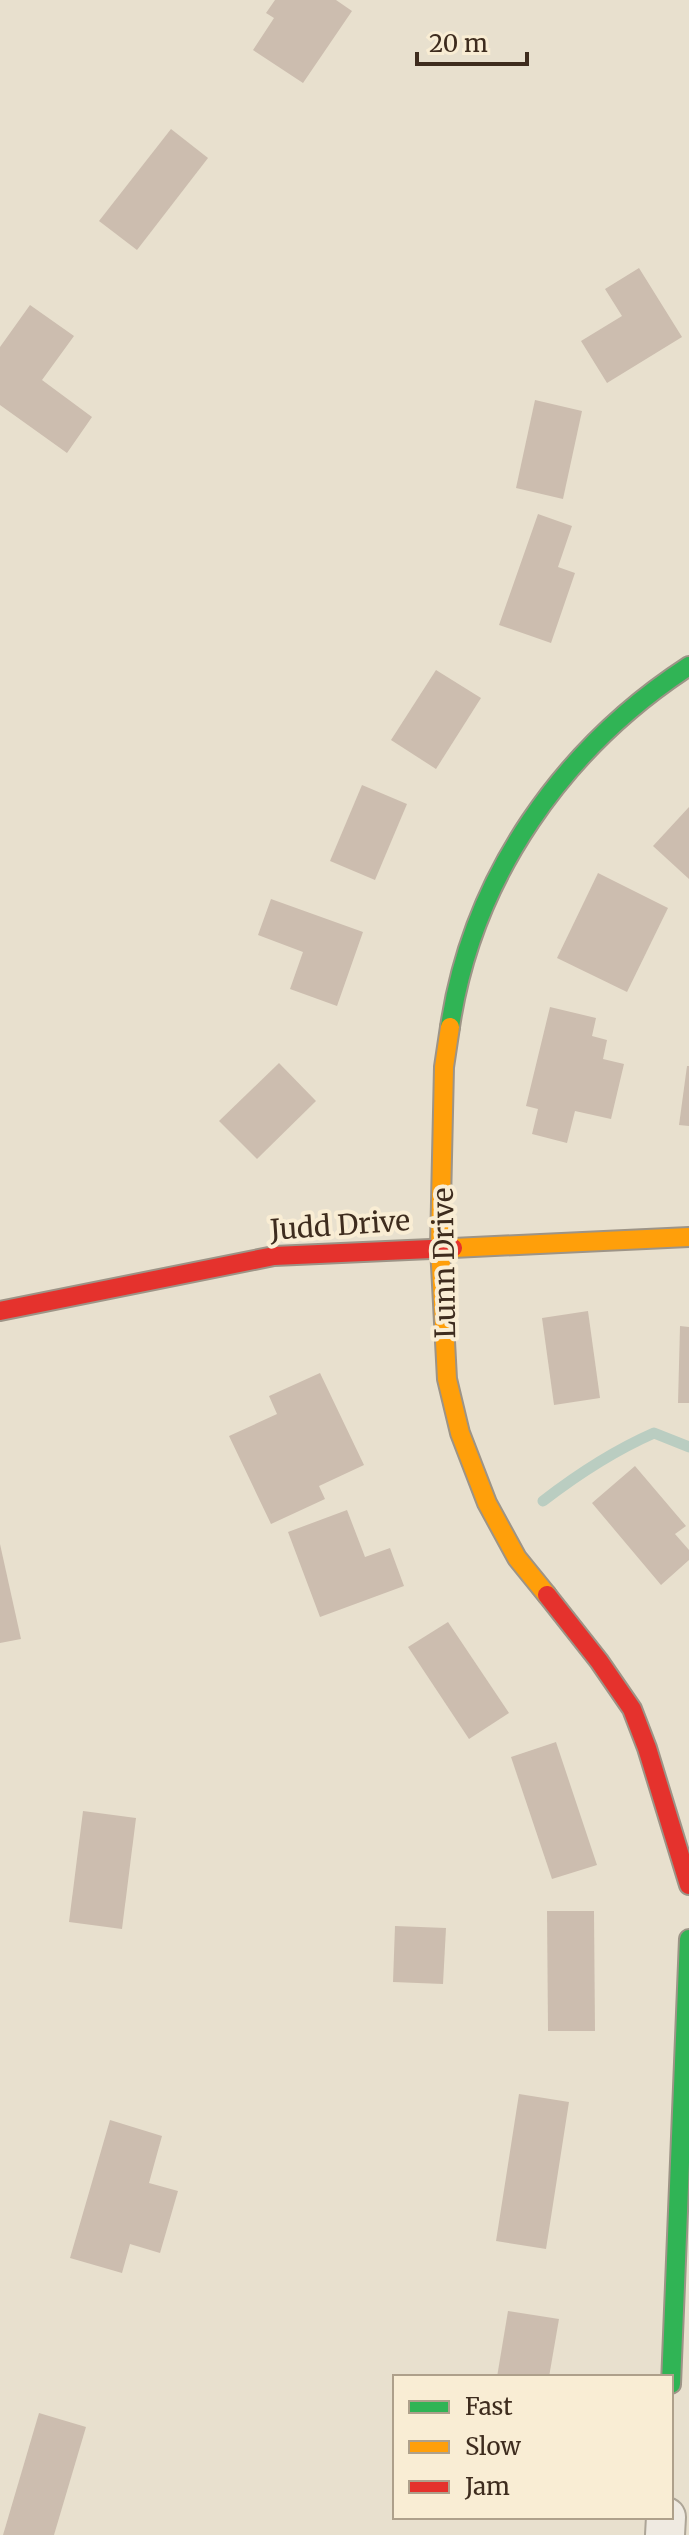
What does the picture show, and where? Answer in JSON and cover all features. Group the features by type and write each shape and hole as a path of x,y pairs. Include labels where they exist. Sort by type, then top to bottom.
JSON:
{"street":[{"name":"Lunn Drive","path":"689,666 649,692 603,733 563,776 527,823 472,931 454,998 444,1067 440,1247 447,1379 460,1433 487,1503 517,1558 599,1661 632,1709 689,1885"},
{"name":"Judd Drive","path":"0,1311 274,1256 689,1237"},
{"path":"671,2375 689,1939"}],"building":[{"path":"275,0 336,0 352,11 303,83 253,50 274,18 266,13"},
{"path":"171,129 208,158 137,250 99,221"},
{"path":"639,268 682,337 607,383 581,341 622,316 605,289"},
{"path":"30,305 74,336 42,380 92,417 67,453 0,405 0,347"},
{"path":"535,400 582,411 563,499 516,488"},
{"path":"538,514 572,526 558,567 575,573 551,643 499,625"},
{"path":"436,670 481,698 436,769 391,740"},
{"path":"362,785 407,804 375,880 330,861"},
{"path":"689,807 689,879 653,846"},
{"path":"598,873 668,908 627,992 557,958"},
{"path":"271,899 363,932 337,1006 290,989 303,952 258,935"},
{"path":"550,1007 596,1018 592,1036 607,1040 603,1059 624,1064 611,1119 575,1111 567,1143 532,1134 538,1109 526,1106"},
{"path":"279,1063 316,1101 257,1159 219,1121"},
{"path":"689,1066 689,1126 679,1125"},
{"path":"588,1311 600,1398 554,1405 542,1318"},
{"path":"680,1326 689,1327 689,1403 678,1403"},
{"path":"320,1373 364,1465 319,1486 325,1499 271,1524 229,1436 277,1414 269,1396"},
{"path":"635,1466 686,1526 675,1534 689,1550 689,1560 661,1585 592,1503"},
{"path":"347,1510 365,1557 390,1548 404,1586 320,1617 288,1532"},
{"path":"0,1544 21,1639 0,1643"},
{"path":"448,1622 509,1713 469,1739 408,1647"},
{"path":"556,1742 597,1865 552,1879 511,1757"},
{"path":"83,1811 136,1818 122,1929 69,1922"},
{"path":"547,1911 594,1911 595,2031 548,2031"},
{"path":"395,1926 446,1928 443,1984 393,1982"},
{"path":"519,2094 569,2102 546,2249 496,2241"},
{"path":"110,2120 162,2136 149,2183 178,2191 160,2253 130,2244 122,2273 70,2258"},
{"path":"508,2311 559,2319 549,2375 497,2375"},
{"path":"39,2413 86,2427 54,2535 3,2535"}],"waterway":[{"path":"543,1501 596,1464 654,1433 689,1447"}],"traffic: fast":[{"path":"450,1027 461,972 479,919 502,868 530,821 564,777 602,736 643,699 689,666"},
{"path":"671,2375 689,1939"}],"traffic: slow":[{"path":"450,1027 444,1067 440,1247 447,1379 460,1433 487,1503 517,1558 547,1595"},
{"path":"453,1248 689,1237"}],"traffic: jam":[{"path":"0,1311 274,1256 453,1248"},
{"path":"547,1595 632,1709 689,1885"}]}
